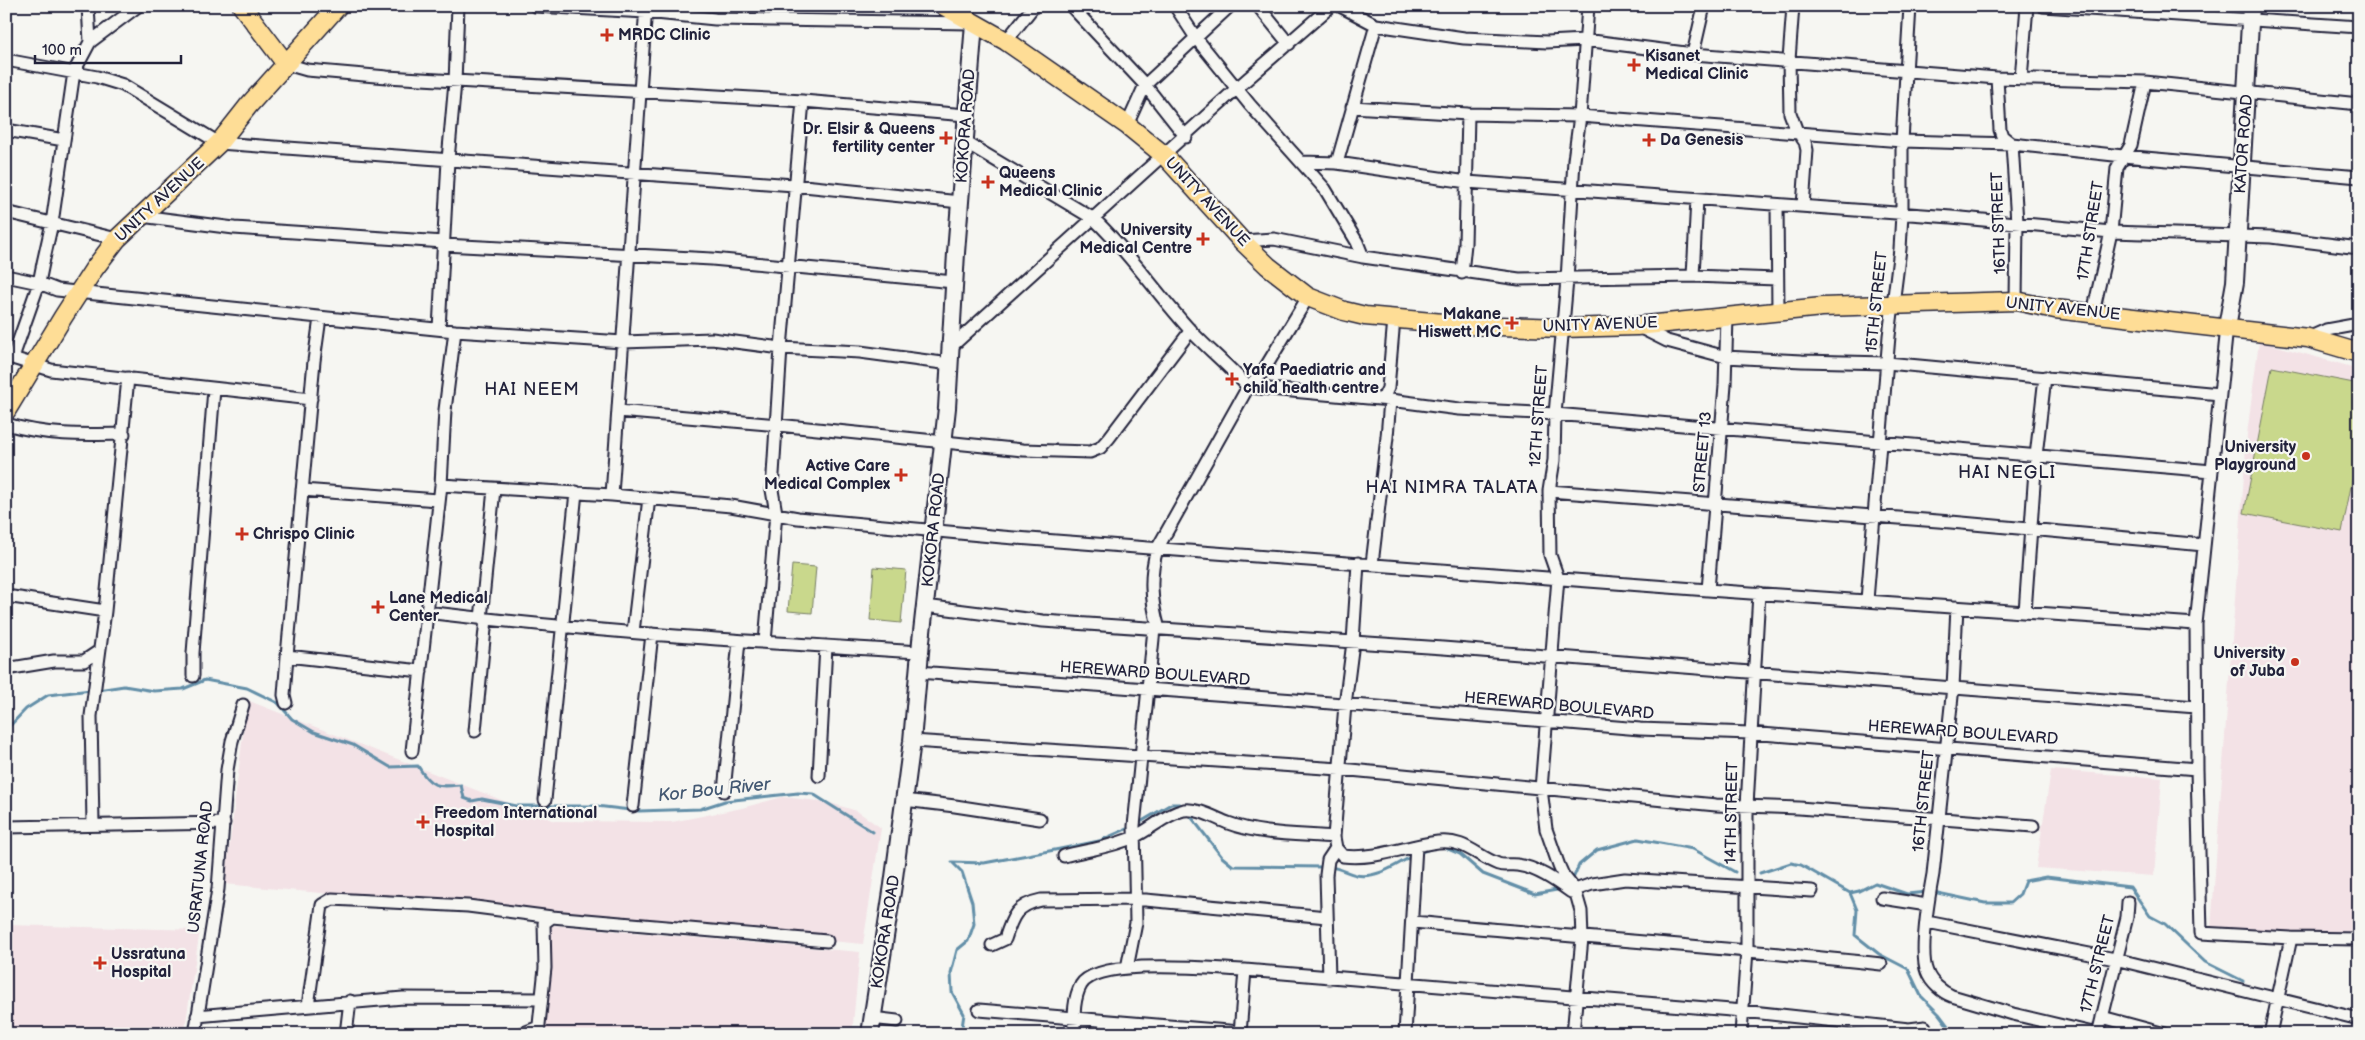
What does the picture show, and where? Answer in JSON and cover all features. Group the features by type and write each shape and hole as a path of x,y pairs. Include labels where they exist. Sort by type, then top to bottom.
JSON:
{"main road":[{"path":"242,6 286,64"},
{"name":"UNITY AVENUE","path":"6,411 79,292 117,239 220,144 249,105 338,6"},
{"name":"UNITY AVENUE","path":"944,6 1006,40 1128,125 1165,156 1242,241 1268,266 1308,296 1344,311 1365,316 1466,326 1562,328 1637,326 1822,307 2016,301 2055,309 2226,327 2308,338 2359,353"}],"street":[{"path":"88,6 90,42"},
{"path":"138,6 90,42 74,72 52,223 39,283 10,357 51,370 311,399"},
{"path":"439,329 458,6"},
{"path":"535,6 646,9 715,19 974,23"},
{"path":"1006,40 1034,6"},
{"path":"1071,6 1145,86 1186,137"},
{"path":"1175,6 1196,38 1324,189 1343,217 1363,257"},
{"path":"1128,125 1145,86 1230,6"},
{"path":"1258,6 1288,44"},
{"path":"951,347 993,307 1186,137 1237,88 1331,6"},
{"path":"1340,6 1376,25 1464,38 1547,42 1585,40 1693,54 1907,69 1997,78 2145,82 2247,94 2359,104"},
{"name":"12TH STREET","path":"1577,894 1563,875 1546,829 1541,789 1558,578 1550,555 1549,491 1554,460 1554,414 1567,280 1574,160 1580,116 1588,6"},
{"path":"1693,54 1704,6"},
{"path":"1792,6 1789,60 1790,114 1807,150 1803,206"},
{"name":"15TH STREET","path":"1867,600 1879,441 1902,214 1902,141 1910,6"},
{"path":"2021,79 2026,6"},
{"path":"2043,6 2251,13 2359,27"},
{"path":"612,495 623,342 627,253 646,9"},
{"name":"KATOR ROAD","path":"2226,327 2235,282 2251,13"},
{"name":"KOKORA ROAD","path":"871,1026 893,884 912,741 920,652 944,442 974,23"},
{"path":"1337,163 1376,25"},
{"path":"6,60 74,72 123,85 220,144 794,185 960,202"},
{"path":"286,64 307,70 455,82 502,82 803,101 966,115"},
{"path":"1997,78 2000,130 2002,136 2012,144"},
{"name":"17TH STREET","path":"2093,313 2111,232 2117,168 2130,145 2136,128 2145,82"},
{"path":"765,642 776,513 772,490 778,425 781,348 794,185 803,101"},
{"path":"1352,107 1468,114 1580,116 1902,141 2012,144 2242,167 2359,176"},
{"path":"1462,273 1468,114"},
{"path":"6,130 64,140"},
{"path":"965,142 1094,219 1111,235 1191,330 1248,387 1386,399 1459,409 1554,414 2212,471"},
{"name":"16TH STREET","path":"2012,144 2017,222 2016,301"},
{"path":"1302,162 1337,163 1466,182 2017,222 2111,232 2238,235 2359,248"},
{"path":"1693,276 1697,199"},
{"path":"1777,205 1778,311"},
{"path":"6,212 117,239"},
{"path":"141,216 234,228 444,243 627,253 954,282"},
{"path":"1242,241 1274,239 1363,257 1519,280 1693,276 1777,279"},
{"path":"6,276 39,283 56,290 320,318 439,329 623,342 712,339 781,348 860,352 950,364"},
{"path":"1128,968 1136,923 1135,837 1148,690 1156,629 1152,607 1152,564 1157,548 1248,387 1262,373 1308,296"},
{"name":"STREET 13","path":"1708,590 1721,429 1727,317"},
{"path":"286,703 284,695 287,656 320,318"},
{"path":"1372,564 1387,437 1386,399 1394,319"},
{"path":"2308,338 2326,330 2359,324"},
{"path":"1637,326 1667,342 1726,357 1887,363 2220,394"},
{"path":"2226,327 2196,624 2201,933 2291,938 2359,939"},
{"path":"412,751 441,485 445,410 455,330"},
{"path":"618,411 1024,450 1090,452 1100,448 1191,330"},
{"path":"2025,612 2036,456 2045,377"},
{"path":"92,824 91,716 105,611 124,434 128,378"},
{"path":"193,676 193,653 214,389"},
{"path":"6,424 29,431 63,435 124,434"},
{"path":"441,485 649,498 731,506 798,518 934,529 1002,537 1708,590 2196,624"},
{"path":"475,731 494,489"},
{"path":"302,490 438,500"},
{"path":"1549,491 1873,516 2204,545"},
{"path":"544,800 576,492"},
{"path":"633,632 649,498"},
{"path":"1329,978 1326,867 1335,843 1358,563"},
{"name":"14TH STREET","path":"1741,1034 1747,950 1747,806 1759,593"},
{"path":"6,596 105,611"},
{"path":"926,606 1015,618 1552,656 2196,707"},
{"name":"16TH STREET","path":"1957,607 1953,687 1933,874 1927,905 1924,955 1927,973 1943,992 2014,1014 2097,1034"},
{"path":"426,612 562,627 739,641 920,652"},
{"path":"633,806 652,634"},
{"path":"724,791 739,641"},
{"path":"819,776 826,646"},
{"path":"6,669 54,661 84,661 99,651"},
{"path":"287,656 421,671"},
{"name":"HEREWARD BOULEVARD","path":"918,672 1345,704 1546,722 1640,729 1750,733 2197,769"},
{"name":"USRATUNA ROAD","path":"195,1034 218,890 227,770 232,741 243,705"},
{"path":"912,741 1340,769 1541,789 1747,806 2033,826"},
{"path":"904,800 1040,819"},
{"path":"1064,856 1135,837 1171,814 1186,810 1196,811 1231,824 1335,843 1343,856 1355,857 1392,853 1439,842 1459,843 1500,864 1518,864 1541,873 1577,894"},
{"path":"6,827 224,823"},
{"path":"1405,1034 1416,846"},
{"path":"1577,894 1592,884 1625,879 1812,891"},
{"path":"1573,1034 1582,938 1577,894"},
{"path":"992,945 1003,941 1017,911 1027,903 1041,900 1135,898 1327,917"},
{"path":"1882,898 1927,905"},
{"path":"308,1006 322,906 332,899 468,906 552,917 827,941"},
{"name":"17TH STREET","path":"2097,1034 2127,917 2128,902"},
{"path":"521,1034 539,1031 545,968 544,923 552,917"},
{"path":"1413,922 1582,938 1747,950 1881,964"},
{"path":"1927,922 2115,960 2359,1018"},
{"path":"2270,1034 2291,938"},
{"path":"1074,1034 1075,1006 1082,985 1092,975 1128,968 1180,967 1245,970 1576,999 1743,1011 1909,1029 1925,1027"},
{"path":"979,1010 1240,1033 1245,970"},
{"path":"198,1016 350,1002 431,997 541,999"},
{"path":"346,1034 350,1002"},
{"path":"2102,1017 2166,1034"},
{"path":"871,1026 897,1022"}],"shaded area":[{"name":"University of Juba","path":"2259,341 2359,369 2359,932 2289,932 2211,928 2247,434"},
{"name":"Freedom International Hospital","path":"247,700 555,821 672,822 742,808 782,797 827,802 857,811 881,828 863,944 225,884"},
{"path":"2051,770 2162,778 2154,876 2036,868"},
{"name":"Ussratuna Hospital","path":"6,925 200,930 184,1034 6,1034"},
{"path":"550,925 860,952 852,1034 544,1034"}],"green space":[{"name":"University Playground","path":"2272,367 2359,384 2359,446 2342,532 2244,513"},
{"path":"792,565 816,567 812,613 788,611"},
{"path":"874,567 906,570 901,623 870,620"}],"waterway":[{"name":"Kor Bou River","path":"98,690 124,686 154,691 183,689 205,680 247,688 278,703 292,719 314,732 353,745 390,767 418,766 427,779 435,784 440,786 461,785 464,798 472,801 482,799 517,806 596,806 639,811 700,809 725,801 798,793 813,794 873,832"},
{"name":"Kor Bou River","path":"6,730 26,709 48,695 91,690"},
{"path":"1137,824 1171,804 1180,804 1183,807"},
{"path":"1189,814 1222,857 1233,866 1323,867"},
{"path":"952,862 984,863 1060,849 1099,841 1131,827"},
{"path":"1572,881 1579,865 1597,850 1638,839 1693,849 1735,872"},
{"path":"1441,846 1460,854 1483,874 1535,894 1562,889"},
{"path":"1418,853 1433,848"},
{"path":"1330,867 1356,875 1371,875 1393,867 1412,856"},
{"path":"952,862 962,872 972,902 974,924 968,941 957,950 951,973 952,992 964,1014 961,1034"},
{"name":"Kor Bou River","path":"1760,873 1791,863 1801,865 1850,893 1857,910 1855,935 1879,954 1908,969 1921,996 1939,1014 1954,1034"},
{"path":"1933,892 1985,903 2010,903 2020,894 2025,881 2046,877 2130,887 2150,916 2165,924 2205,962 2243,981"},
{"path":"1850,893 1875,883 1907,894 1927,892"}],"place":[{"name":"MRDC Clinic","path":"607,35"},
{"name":"Kisanet Medical Clinic","path":"1634,65"},
{"name":"Dr. Elsir & Queens fertility center","path":"946,138"},
{"name":"Da Genesis","path":"1649,140"},
{"name":"Queens Medical Clinic","path":"988,182"},
{"name":"University Medical Centre","path":"1203,239"},
{"name":"Makane Hiswett MC","path":"1512,323"},
{"name":"Yafa Paediatric and child health centre","path":"1232,379"},
{"name":"University Playground","path":"2306,456"},
{"name":"Active Care Medical Complex","path":"901,475"},
{"name":"Chrispo Clinic","path":"242,534"},
{"name":"Lane Medical Center","path":"378,607"},
{"name":"University of Juba","path":"2295,662"},
{"name":"Freedom International Hospital","path":"423,822"},
{"name":"Ussratuna Hospital","path":"100,963"}],"district":[{"name":"HAI NEEM","path":"532,389"},
{"name":"HAI NEGLI","path":"2007,472"},
{"name":"HAI NIMRA TALATA","path":"1452,487"}]}
